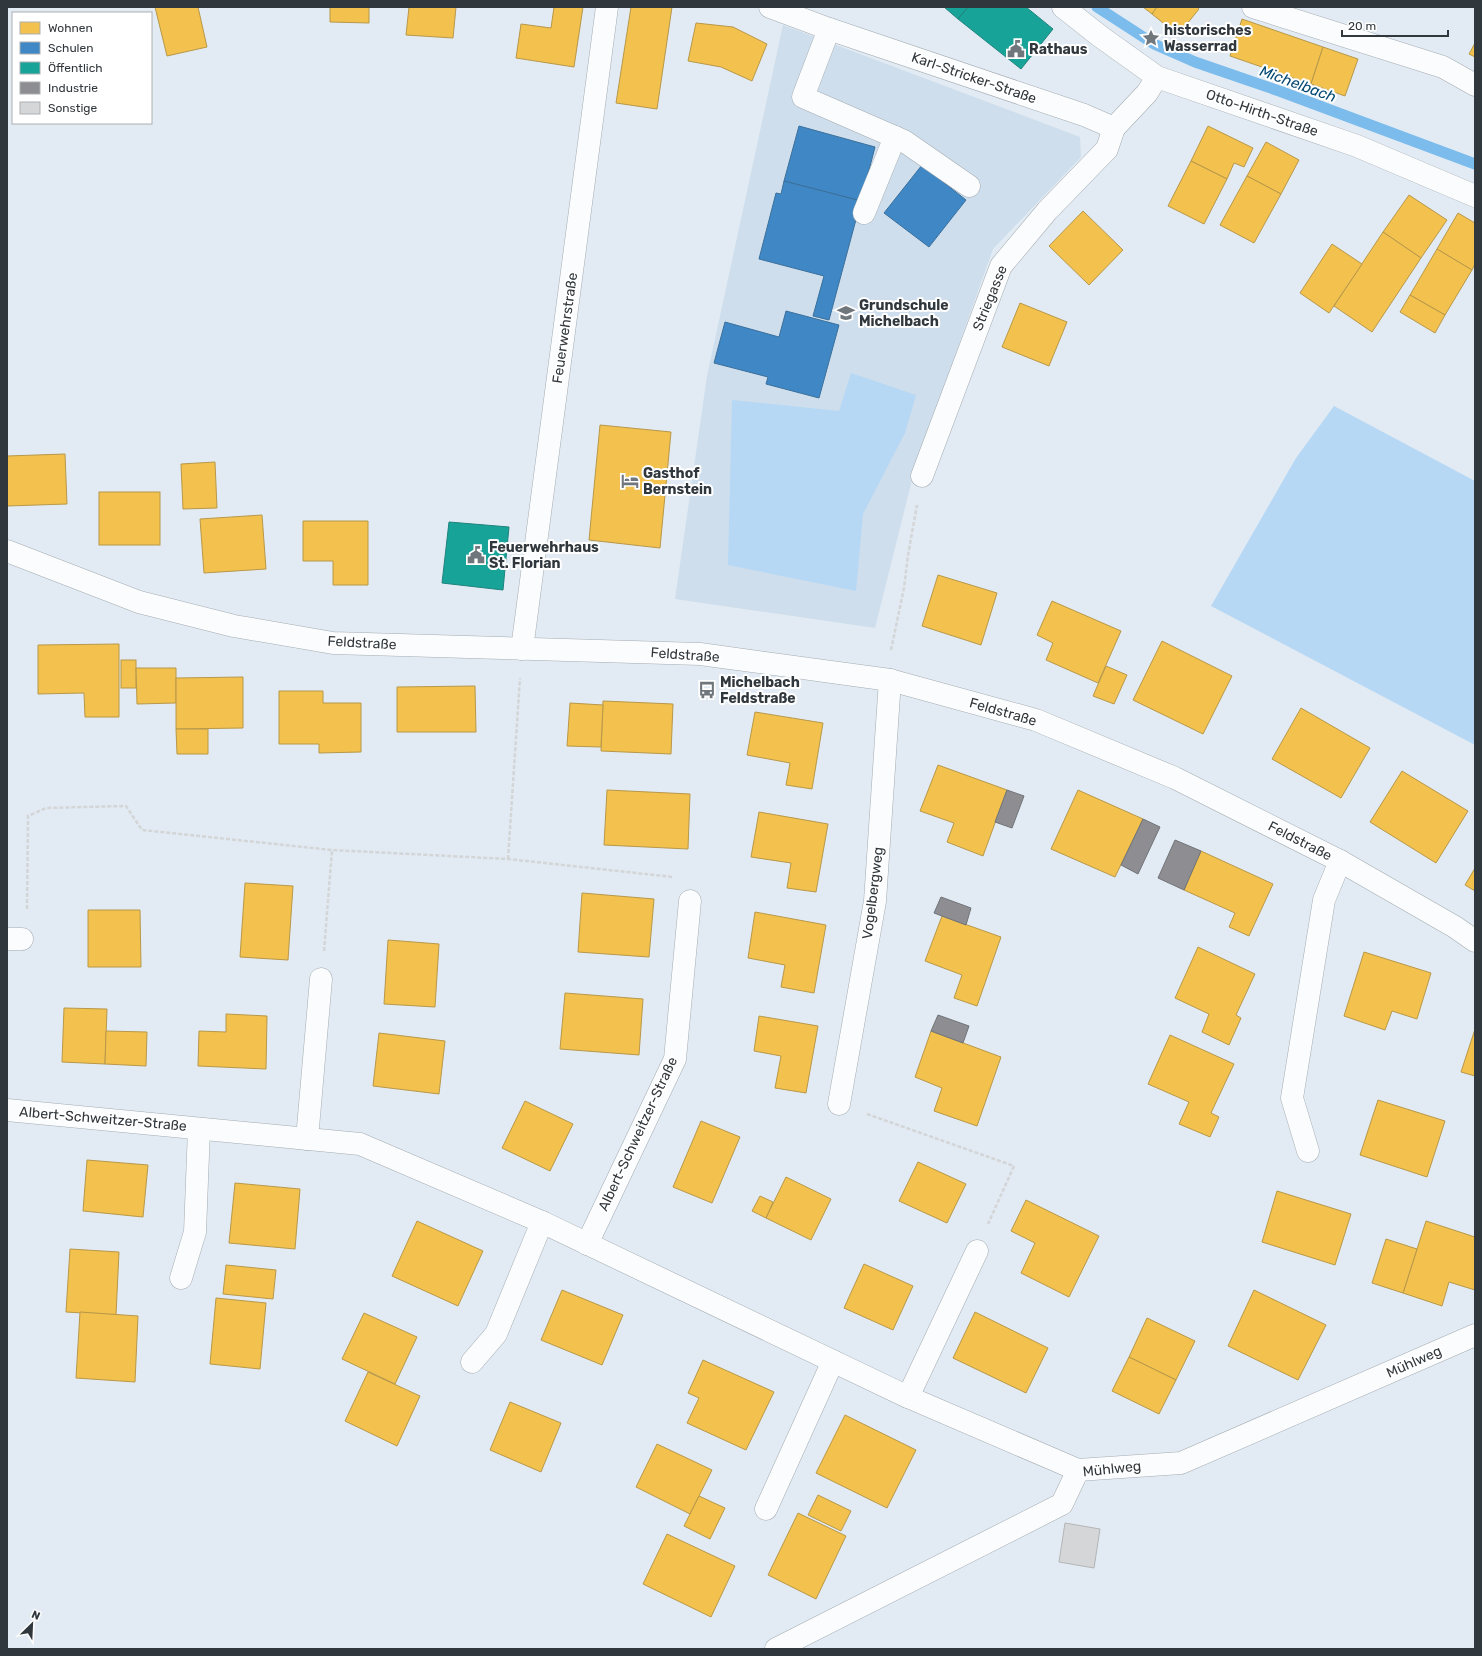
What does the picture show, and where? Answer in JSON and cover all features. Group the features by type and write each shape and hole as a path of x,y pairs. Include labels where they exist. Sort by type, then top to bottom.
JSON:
{"street":[{"name":"Feuerwehrstraße","path":"522,649 607,7"},
{"name":"Karl-Stricker-Straße","path":"770,7 829,29 1076,113 1114,128"},
{"name":"Otto-Hirth-Straße","path":"1063,7 1101,37 1157,77 1357,146 1475,196"},
{"path":"1253,7 1443,67 1475,85"},
{"path":"829,29 803,97 904,141 969,186"},
{"path":"1114,128 1147,93 1157,77"},
{"name":"Striegasse","path":"922,476 1001,266 1047,211 1108,149 1114,128"},
{"path":"864,213 894,137"},
{"name":"Feldstraße","path":"7,551 139,602 234,626 333,643 700,654 890,680 1036,720 1175,778 1340,861 1455,927 1475,941"},
{"name":"Vogelbergweg","path":"838,1104 875,902 890,680"},
{"name":"Feldstraße","path":"1308,1151 1292,1098 1324,900 1340,861"},
{"name":"Albert-Schweitzer-Straße","path":"587,1244 675,1059 690,901"},
{"path":"307,1139 321,979"},
{"name":"Albert-Schweitzer-Straße","path":"7,1110 360,1144 542,1222 908,1397 1078,1470"},
{"name":"Albert-Schweitzer-Straße","path":"181,1278 194,1232 199,1129"},
{"path":"472,1362 496,1334 542,1222"},
{"path":"908,1397 977,1251"},
{"name":"Mühlweg","path":"776,1649 1062,1504 1078,1470 1182,1463 1475,1335"},
{"path":"766,1510 833,1361"}],"path":[{"path":"899,616 922,476"},
{"path":"508,860 522,649"},
{"path":"14,939 27,924 28,816 46,808 126,806 142,830 332,850 508,860 677,877 690,901"},
{"path":"321,979 332,850"},
{"path":"838,1104 1014,1166 977,1251"}],"shaded area":[{"name":"Grundschule Michelbach","path":"783,25 1080,137 1081,157 993,249 915,468 875,628 675,599 707,376"},
{"path":"851,373 916,395 905,433 863,514 856,591 728,565 732,400 839,411"},
{"path":"1334,406 1475,481 1475,745 1211,606 1296,458"}],"building: Wohnen":[{"path":"155,7 198,7 207,47 167,56"},
{"path":"330,7 369,7 369,23 330,22"},
{"path":"409,7 456,7 453,38 406,35"},
{"path":"554,7 583,7 574,67 516,58 521,24 551,28"},
{"path":"631,7 672,7 657,109 616,103"},
{"path":"1143,7 1157,7 1152,14"},
{"path":"1157,7 1197,7 1199,9 1178,35 1152,14"},
{"path":"1242,19 1323,47 1311,84 1230,56"},
{"path":"696,23 733,27 767,44 752,81 721,67 688,61"},
{"path":"1475,43 1475,57 1469,54"},
{"path":"1323,47 1358,59 1345,96 1311,84"},
{"path":"1208,126 1253,148 1244,167 1234,163 1227,179 1191,161"},
{"path":"1266,142 1299,160 1281,194 1247,176"},
{"path":"1191,161 1227,179 1204,224 1168,206"},
{"path":"1247,176 1281,194 1254,243 1220,225"},
{"path":"1409,195 1447,220 1421,258 1383,232"},
{"path":"1083,211 1123,250 1089,285 1049,246"},
{"path":"1458,213 1475,223 1475,264 1472,270 1437,249"},
{"path":"1383,232 1421,258 1372,332 1334,306"},
{"path":"1332,244 1362,264 1329,313 1300,293"},
{"path":"1437,249 1472,270 1445,315 1410,295"},
{"path":"1410,295 1445,315 1435,333 1400,312"},
{"path":"1020,303 1067,322 1049,366 1002,347"},
{"path":"600,425 671,432 660,548 589,540"},
{"path":"65,454 67,504 7,506 7,456"},
{"path":"215,462 217,508 183,509 181,464"},
{"path":"99,492 160,492 160,545 99,545"},
{"path":"262,515 266,569 204,573 200,519"},
{"path":"303,521 368,521 368,585 333,585 333,561 303,561"},
{"path":"938,575 997,593 981,645 922,626"},
{"path":"1052,601 1121,631 1098,683 1046,660 1053,643 1037,635"},
{"path":"1162,641 1232,676 1203,734 1133,700"},
{"path":"119,644 119,717 85,717 84,693 38,694 38,645"},
{"path":"121,660 136,660 136,688 121,688"},
{"path":"1106,666 1127,675 1114,704 1093,696"},
{"path":"136,668 176,668 176,703 137,704"},
{"path":"243,677 243,728 176,729 176,678"},
{"path":"475,686 476,732 397,732 397,687"},
{"path":"279,691 323,691 323,703 361,703 361,752 319,753 319,744 279,744"},
{"path":"603,701 673,704 671,754 601,751"},
{"path":"570,703 603,705 601,747 567,746"},
{"path":"1301,708 1370,748 1341,798 1272,759"},
{"path":"755,712 823,723 812,789 786,785 790,763 747,755"},
{"path":"176,729 208,729 208,754 177,754"},
{"path":"938,765 1007,790 983,856 947,842 954,823 920,811"},
{"path":"1402,771 1468,811 1436,863 1370,822"},
{"path":"607,790 690,794 688,849 604,845"},
{"path":"1078,790 1143,819 1115,877 1051,849"},
{"path":"759,812 828,824 816,892 787,888 791,863 751,857"},
{"path":"1201,851 1273,884 1249,936 1229,927 1235,913 1184,890"},
{"path":"1475,868 1475,891 1465,885"},
{"path":"245,883 293,886 288,960 240,957"},
{"path":"582,893 654,899 649,957 578,952"},
{"path":"88,910 140,910 141,967 88,967"},
{"path":"755,912 826,925 814,993 781,987 785,965 748,958"},
{"path":"942,916 1001,937 977,1006 954,998 962,975 925,961"},
{"path":"388,940 439,944 435,1007 384,1004"},
{"path":"1198,947 1255,974 1236,1015 1241,1018 1229,1045 1202,1032 1209,1014 1175,998"},
{"path":"1364,952 1431,973 1417,1019 1392,1011 1385,1030 1344,1016"},
{"path":"565,993 643,999 639,1055 560,1049"},
{"path":"64,1008 107,1009 105,1064 62,1062"},
{"path":"226,1014 267,1016 266,1069 198,1066 199,1031 226,1032"},
{"path":"759,1016 818,1026 806,1093 775,1088 781,1056 754,1051"},
{"path":"1475,1029 1475,1076 1461,1072"},
{"path":"106,1031 147,1032 146,1066 105,1064"},
{"path":"931,1031 1001,1057 977,1126 934,1111 942,1088 915,1077"},
{"path":"379,1033 445,1041 439,1094 373,1086"},
{"path":"1170,1035 1234,1064 1211,1113 1219,1117 1210,1137 1179,1124 1189,1102 1148,1084"},
{"path":"1378,1100 1445,1121 1427,1177 1360,1155"},
{"path":"525,1101 573,1124 550,1171 502,1148"},
{"path":"701,1121 740,1137 712,1203 673,1187"},
{"path":"87,1160 148,1165 143,1217 83,1211"},
{"path":"918,1162 966,1184 947,1223 899,1201"},
{"path":"786,1177 831,1199 811,1240 766,1218"},
{"path":"235,1183 300,1189 295,1249 229,1243"},
{"path":"1277,1191 1351,1214 1335,1265 1262,1242"},
{"path":"760,1196 773,1202 766,1218 752,1211"},
{"path":"1026,1200 1099,1236 1069,1297 1021,1273 1035,1243 1011,1231"},
{"path":"417,1221 483,1251 458,1306 392,1276"},
{"path":"1426,1221 1475,1237 1475,1290 1449,1282 1442,1306 1403,1293"},
{"path":"1386,1239 1417,1249 1403,1293 1372,1283"},
{"path":"70,1249 119,1252 116,1315 66,1312"},
{"path":"864,1264 913,1286 893,1330 844,1308"},
{"path":"226,1265 276,1270 273,1299 223,1294"},
{"path":"562,1290 623,1315 602,1365 541,1340"},
{"path":"1254,1290 1326,1325 1298,1380 1228,1346"},
{"path":"216,1298 266,1303 260,1369 210,1364"},
{"path":"80,1312 138,1316 135,1382 76,1378"},
{"path":"975,1312 1048,1348 1026,1393 953,1358"},
{"path":"364,1313 417,1337 395,1384 342,1359"},
{"path":"1147,1318 1195,1341 1176,1380 1129,1357"},
{"path":"1129,1357 1176,1380 1159,1414 1112,1391"},
{"path":"703,1360 774,1392 746,1450 687,1423 699,1398 688,1393"},
{"path":"368,1372 420,1396 397,1446 345,1421"},
{"path":"510,1402 561,1423 541,1472 490,1450"},
{"path":"845,1415 916,1450 887,1508 816,1473"},
{"path":"657,1444 712,1470 690,1514 636,1487"},
{"path":"818,1495 851,1511 841,1531 808,1515"},
{"path":"699,1496 725,1508 710,1539 684,1526"},
{"path":"798,1513 846,1536 816,1599 768,1575"},
{"path":"667,1534 735,1566 711,1617 643,1584"}],"building: Schulen":[{"path":"799,126 875,147 861,201 784,181"},
{"path":"922,165 966,200 929,247 884,213"},
{"path":"784,181 861,201 829,320 813,316 824,276 759,259 776,193 781,194"},
{"path":"786,311 839,325 819,398 766,384 768,377 714,363 725,322 779,337"}],"building: Öffentlich":[{"path":"944,7 968,7 958,19"},
{"name":"Rathaus","path":"968,7 1026,7 1053,29 1021,69 958,19"},
{"name":"Feuerwehrhaus St. Florian","path":"449,522 509,527 503,590 442,583"}],"building: Industrie":[{"path":"1007,790 1024,796 1012,828 995,822"},
{"path":"1143,819 1160,827 1138,874 1121,865"},
{"path":"1175,840 1201,851 1184,890 1158,878"},
{"path":"941,897 971,908 966,925 934,913"},
{"path":"938,1015 969,1026 963,1043 931,1031"}],"building: Sonstige":[{"path":"1065,1523 1100,1529 1094,1568 1059,1562"}],"waterway":[{"name":"Michelbach","path":"1097,7 1154,44 1195,62 1282,92 1475,164"}],"place":[{"name":"historisches Wasserrad","path":"1151,38"},
{"name":"Rathaus","path":"1016,49"},
{"name":"Grundschule Michelbach","path":"846,313"},
{"name":"Gasthof Bernstein","path":"630,481"},
{"name":"Feuerwehrhaus St. Florian","path":"476,555"},
{"name":"Michelbach Feldstraße","path":"707,690"}]}
